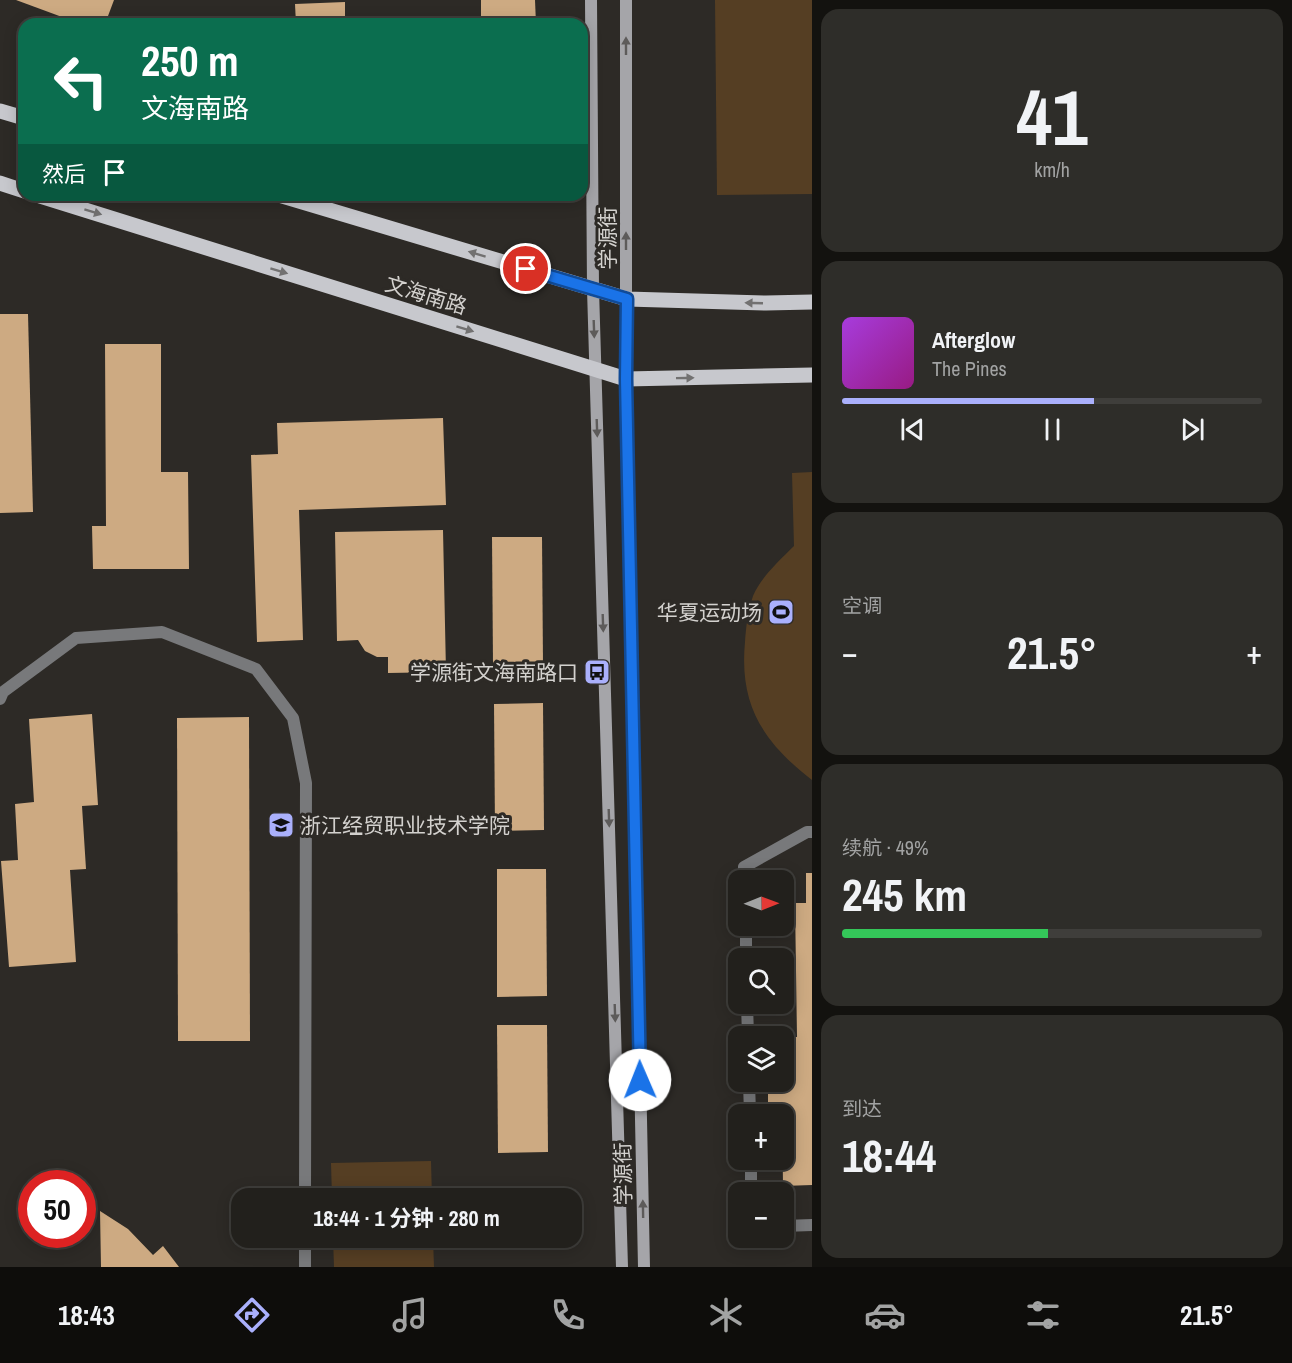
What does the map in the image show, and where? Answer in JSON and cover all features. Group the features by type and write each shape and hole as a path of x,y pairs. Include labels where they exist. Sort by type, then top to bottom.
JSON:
{"main road":[{"path":"591,0 593,289 622,1267"},
{"name":"学源街","path":"626,0 626,379 644,1267"},
{"path":"0,111 18,116"},
{"path":"0,183 18,189"},
{"name":"文海南路","path":"56,201 626,379 812,375"},
{"path":"299,201 627,299 812,302"}],"street":[{"path":"0,699 3,692 76,638 162,632 256,669 293,718 306,783 305,1188"},
{"path":"744,870 744,867 807,832 812,832"},
{"path":"794,1226 812,1225"},
{"path":"305,1248 305,1267"}],"shaded area":[{"path":"715,0 812,0 812,194 717,195"},
{"name":"华夏运动场","path":"812,472 812,780 780,751 758,720 746,685 744,664 747,625 753,596 766,575 794,546 792,473"},
{"path":"431,1161 432,1188 332,1188 331,1163"},
{"path":"333,1248 433,1248 434,1267 334,1267"}],"building":[{"path":"16,0 114,0 107,18 65,18"},
{"path":"481,0 535,0 536,18 481,18"},
{"path":"345,2 345,18 296,18 295,4"},
{"path":"0,314 28,314 33,512 0,513"},
{"path":"105,344 161,344 161,472 188,472 189,569 93,569 92,526 106,526"},
{"path":"443,418 446,505 299,510 303,640 257,642 251,455 278,454 277,423"},
{"path":"443,530 446,672 388,673 388,657 377,657 365,651 358,640 337,641 335,532"},
{"path":"492,537 542,537 543,664 493,664"},
{"path":"543,703 544,830 495,831 494,704"},
{"path":"92,714 98,805 82,806 86,869 70,870 76,962 9,967 1,861 18,860 15,804 34,802 29,719"},
{"path":"249,717 250,1041 178,1041 177,718"},
{"path":"497,869 546,869 547,996 497,997"},
{"path":"806,873 812,873 812,1185 794,1186 794,1182 783,1182 783,1170 794,1170 794,1104 768,1104 768,1092 794,1092 794,1037 797,1037 795,903 806,903"},
{"path":"497,1025 547,1025 548,1152 498,1153"},
{"path":"100,1211 128,1229 153,1255 163,1246 179,1267 101,1267"}],"place":[{"name":"华夏运动场","path":"781,612"},
{"name":"学源街文海南路口","path":"597,672"},
{"name":"浙江经贸职业技术学院","path":"281,825"}],"route":[{"path":"526,269 627,299 626,379 640,1080"}]}
